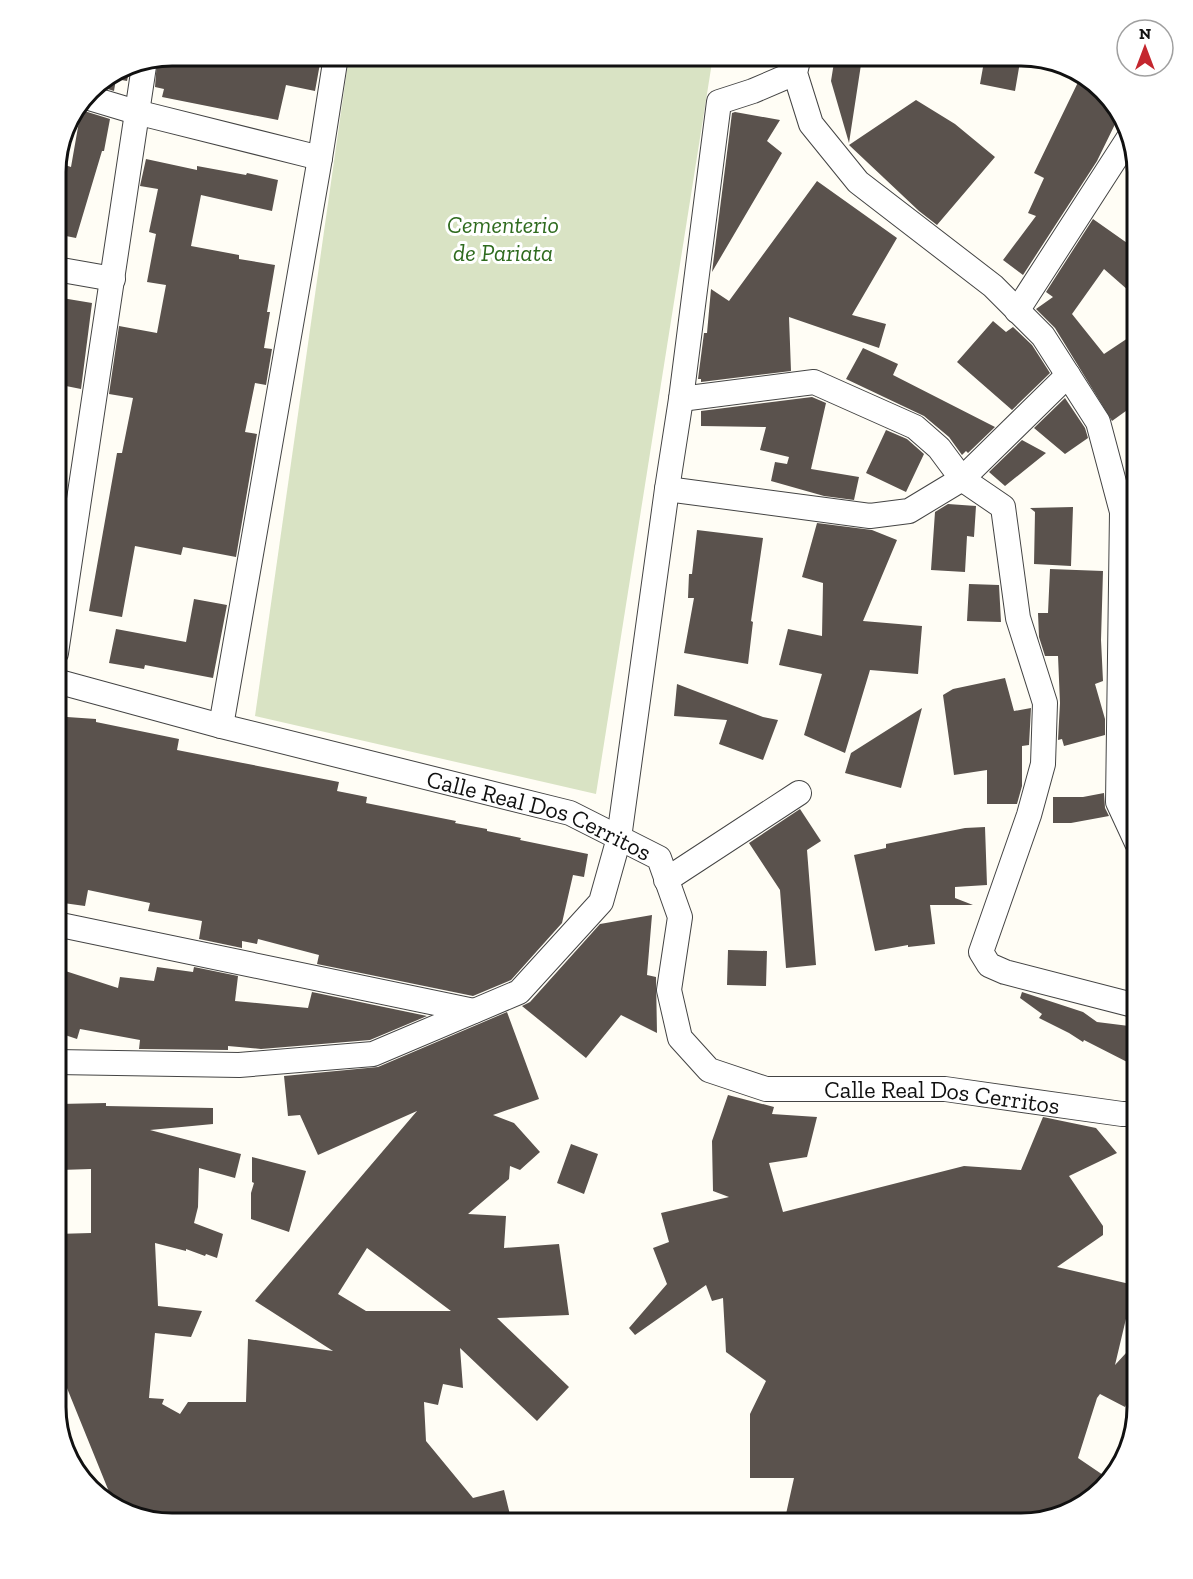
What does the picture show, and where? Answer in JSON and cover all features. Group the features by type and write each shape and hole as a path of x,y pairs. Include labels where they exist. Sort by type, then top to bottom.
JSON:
{"street":[{"path":"221,726 334,66"},
{"path":"66,1062 239,1065 373,1054 519,992 601,902 619,838 681,399 719,102 753,91 794,66"},
{"path":"797,66 811,124 858,182 993,286 1043,336 1098,422 1127,507"},
{"path":"66,587 143,71"},
{"path":"95,100 320,158"},
{"path":"1017,311 1123,146"},
{"path":"66,271 113,279"},
{"path":"667,489 870,516 909,511 962,479 1068,375"},
{"path":"681,399 814,382 915,427 939,448 962,479 1003,507 1018,618 1045,703 1043,764 1029,815 981,952 989,965 1005,972 1127,1003"},
{"path":"1127,548 1121,611 1118,802 1127,821"},
{"path":"1121,611 1127,605"},
{"name":"Calle Real Dos Cerritos","path":"66,684 221,726 570,813 659,858 680,917 669,990 680,1038 709,1070 766,1089 945,1089 1127,1114"},
{"path":"666,880 799,793"},
{"path":"66,926 474,1011"}],"green space":[{"name":"Cementerio de Pariata","path":"348,66 711,66 596,794 255,716"}],"building":[{"path":"320,66 315,91 286,85 278,120 162,97 164,89 155,87 158,67"},
{"path":"833,66 861,66 849,143 831,81"},
{"path":"983,66 1019,66 1015,91 980,84"},
{"path":"115,82 114,91 107,89"},
{"path":"1078,83 1096,97 1115,124 1097,161 1023,275 1003,260 1036,216 1028,213 1044,178 1034,173"},
{"path":"916,100 955,124 995,157 937,225 849,145"},
{"path":"86,111 110,119 104,151 102,151 76,238 66,236 66,165 71,167 79,121"},
{"path":"732,113 780,120 767,141 782,153 712,272"},
{"path":"146,159 197,170 197,166 278,180 272,211 201,195 191,246 239,255 239,259 275,265 264,348 272,349 266,385 255,383 245,432 257,434 236,557 183,547 181,555 135,546 122,617 89,611 117,453 122,453 133,398 109,394 119,326 157,333 166,285 147,282 156,234 149,232 158,189 140,186"},
{"path":"817,181 897,238 852,315 886,324 879,348 789,317 791,371 701,382 701,379 698,379 704,333 707,333 711,289 729,301"},
{"path":"1093,219 1127,243 1127,289 1104,269 1072,314 1104,354 1127,339 1127,410 1112,421 1055,328 1036,309 1053,297 1046,292"},
{"path":"66,299 92,303 81,389 66,386"},
{"path":"993,321 1006,332 1013,327 1032,345 1050,373 1012,410 957,362"},
{"path":"863,348 898,364 893,375 995,427 968,453 966,451 962,455 949,437 924,416 846,379"},
{"path":"812,397 826,403 811,469 859,477 854,500 824,496 771,481 775,462 787,464 789,457 760,450 766,427 701,426 701,411"},
{"path":"1065,398 1085,428 1088,438 1065,454 1034,428"},
{"path":"886,430 907,439 924,454 906,492 866,473"},
{"path":"1022,440 1046,453 1005,486 989,472"},
{"path":"948,504 976,506 974,537 967,536 965,572 931,570 935,512"},
{"path":"1073,507 1071,566 1034,564 1035,512 1030,508"},
{"path":"817,523 872,530 897,540 863,621 922,626 918,674 870,670 845,753 804,735 822,674 779,665 788,629 822,636 823,583 802,577"},
{"path":"697,530 763,538 751,621 753,622 748,664 684,653 694,598 688,598 689,574 692,574"},
{"path":"1050,569 1103,571 1101,640 1103,681 1095,684 1105,719 1105,735 1064,746 1062,739 1058,740 1060,703 1058,656 1045,656 1039,637 1038,613 1048,613"},
{"path":"969,584 999,585 1001,622 967,621"},
{"path":"194,599 227,605 213,678 145,665 144,669 109,663 116,629 186,642"},
{"path":"1005,678 1014,711 1031,708 1029,745 1022,746 1022,786 1017,804 987,804 987,770 954,775 943,695 953,689"},
{"path":"677,684 763,717 778,720 763,760 719,744 727,720 674,716"},
{"path":"922,708 901,788 845,773 851,753"},
{"path":"67,717 96,719 96,722 179,739 177,750 339,782 337,791 367,797 366,803 456,821 455,823 521,838 520,840 588,854 584,877 573,875 562,923 511,980 473,996 317,964 319,955 258,939 257,944 242,941 242,948 199,939 202,921 148,911 150,903 88,890 85,906 66,903"},
{"path":"1104,793 1105,808 1109,816 1071,823 1053,823 1053,797 1083,797"},
{"path":"800,809 821,841 807,850 816,965 786,968 780,890 749,843"},
{"path":"985,827 987,885 955,887 955,898 973,905 930,905 935,944 908,947 908,945 875,951 854,855 886,848 886,844 965,828"},
{"path":"652,915 647,975 656,977 657,1033 621,1015 586,1058 522,1006 530,1002 600,924"},
{"path":"728,950 767,951 766,986 727,985"},
{"path":"157,967 193,972 194,967 238,976 235,1001 308,1008 312,992 427,1016 370,1040 261,1049 228,1046 228,1050 139,1049 140,1040 80,1029 77,1039 66,1035 66,971 118,988 120,977 154,981"},
{"path":"1022,992 1083,1012 1097,1022 1127,1026 1127,1062 1084,1040 1083,1042 1039,1018 1042,1014 1020,998"},
{"path":"507,1012 539,1099 493,1115 514,1123 540,1152 520,1170 510,1166 509,1179 468,1214 506,1216 504,1248 559,1244 569,1315 497,1318 569,1387 537,1421 460,1348 463,1388 443,1384 438,1405 424,1402 426,1441 473,1498 504,1490 510,1513 172,1513 131,1505 109,1492 66,1386 66,1234 91,1233 91,1169 66,1170 66,1104 106,1103 106,1106 213,1108 213,1124 150,1130 241,1154 235,1178 199,1168 198,1207 194,1223 223,1234 217,1258 155,1243 158,1306 202,1311 191,1337 155,1333 149,1398 164,1399 162,1404 180,1414 188,1402 246,1402 248,1339 333,1351 255,1301 417,1111 318,1155 300,1115 288,1116 284,1076 378,1067","holes":["367,1248 451,1311 366,1311 338,1294"]},
{"path":"728,1095 774,1107 772,1114 817,1117 807,1157 769,1163 783,1212 964,1166 1021,1170 1043,1117 1096,1128 1117,1153 1069,1176 1103,1226 1103,1235 1057,1267 1127,1283 1127,1314 1115,1365 1127,1352 1127,1403 1125,1407 1100,1394 1078,1458 1103,1475 1101,1477 1091,1487 1068,1502 1028,1513 786,1513 794,1478 750,1478 750,1414 766,1381 726,1352 723,1298 712,1301 706,1285 635,1335 629,1328 667,1284 653,1248 669,1242 661,1213 729,1197 713,1191 712,1141"},
{"path":"571,1144 598,1154 584,1194 557,1183"},
{"path":"252,1157 306,1171 289,1232 251,1219 251,1193 254,1183 252,1182"}]}
